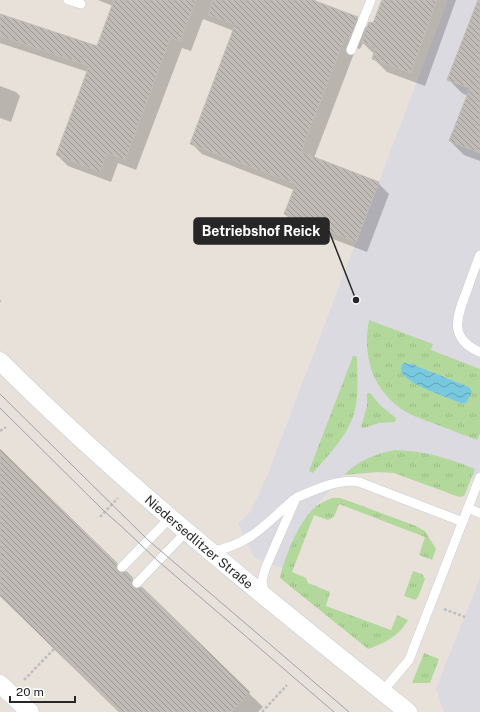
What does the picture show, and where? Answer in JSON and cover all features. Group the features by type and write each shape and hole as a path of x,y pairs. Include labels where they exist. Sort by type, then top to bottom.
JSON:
{"street":[{"name":"Niedersedlitzer Straße","path":"0,361 143,495 186,532 408,712"},
{"path":"0,684 30,712"}],"lane":[{"path":"68,0 81,4"},
{"path":"351,50 371,0"},
{"path":"480,256 460,308 457,323 458,331 464,342 469,347 480,352"},
{"path":"382,692 409,660 480,477"},
{"path":"210,551 221,550 251,537 296,498 339,482 353,480 462,522"},
{"path":"267,597 263,591 263,576 296,498"},
{"path":"468,508 480,513"},
{"path":"122,567 170,518"},
{"path":"137,583 186,532"}],"path":[{"path":"0,431 6,427"},
{"path":"100,517 121,495"},
{"path":"431,604 465,617"},
{"path":"41,664 54,649"},
{"path":"262,712 287,685"}],"shaded area":[{"path":"448,0 480,0 480,482 468,477 393,466 344,475 311,512 314,514 291,572 254,557 238,524 251,511 267,476"},
{"path":"480,578 480,712 444,712 436,689"}],"green space":[{"path":"369,320 433,344 431,350 480,369 480,434 477,440 414,416 390,399 381,389 374,377 367,350","holes":["407,363 469,387 460,403 420,386 404,376"]},
{"path":"353,356 357,357 358,384 355,410 352,419 338,444 313,473 309,471"},
{"path":"367,393 370,393 381,406 396,418 395,422 379,423 364,428 361,427 367,406"},
{"path":"395,450 436,456 475,469 464,496 459,497 394,473 378,472 344,475 355,465 368,458"},
{"path":"332,498 340,498 349,501 416,526 425,531 436,549 432,560 419,555 425,537 339,504 334,517 328,520 314,515 292,572 306,578 308,583 330,592 326,606 391,630 397,615 408,620 396,635 368,649 280,578 288,551 307,516 315,507"},
{"path":"413,571 422,574 425,579 418,597 415,600 404,596"},
{"path":"424,653 439,659 430,683 412,683"}],"water":[{"path":"404,363 412,364 469,387 472,392 466,403 460,403 429,390 413,382 401,372 402,365"}],"building":[{"path":"114,0 196,0 180,41 171,37 125,160 107,153 100,172 56,155 89,66 0,36 0,14 97,46"},
{"path":"213,0 313,0 358,17 349,39 345,37 301,152 379,182 356,242 284,214 296,184 190,144 235,25 208,15"},
{"path":"382,0 437,0 411,73 372,59 376,47 361,42 369,22 373,23"},
{"path":"478,0 480,0 480,153 449,141 470,88 447,80"},
{"path":"0,449 117,563 116,568 118,572 121,573 126,571 133,578 131,582 133,587 136,589 142,587 250,692 231,712 119,712 0,596"}],"tram line":[{"path":"0,394 148,540 349,712"},
{"path":"0,408 105,512 158,561 334,712"}],"place":[{"name":"Betriebshof Reick","path":"356,300"}]}
